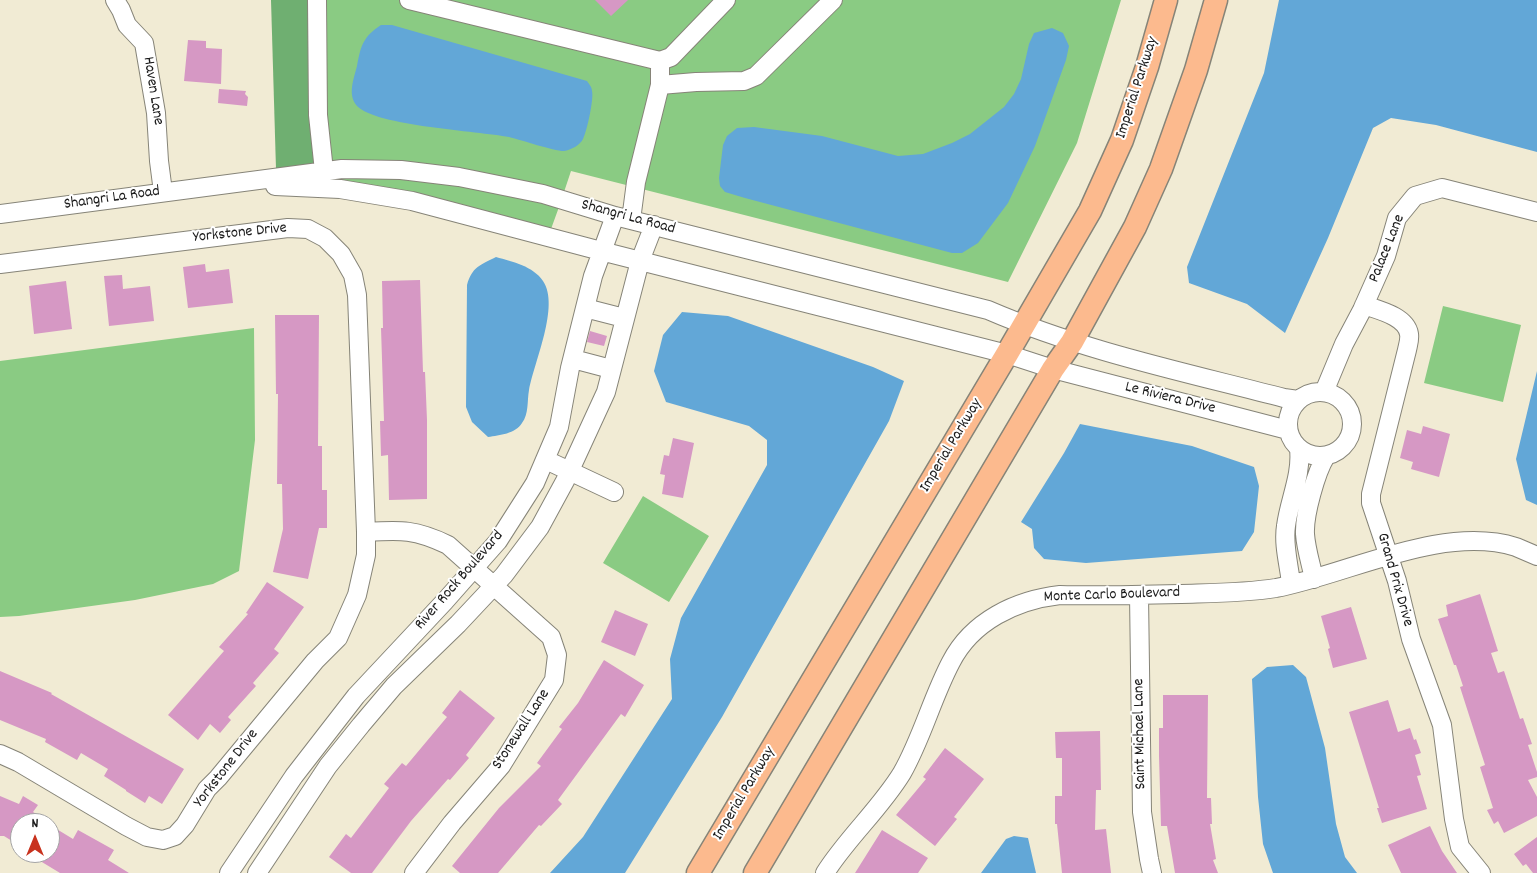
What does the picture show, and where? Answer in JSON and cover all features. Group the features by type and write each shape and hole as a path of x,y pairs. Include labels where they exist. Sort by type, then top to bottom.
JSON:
{"main road":[{"name":"Imperial Parkway","path":"698,873 1090,211 1122,140 1147,67 1166,0"},
{"path":"755,873 1053,369 1072,342 1135,227 1161,169 1196,70 1216,0"}],"street":[{"name":"Haven Lane","path":"115,0 127,25 144,43 157,123 163,192"},
{"path":"317,0 318,115 324,172"},
{"path":"409,0 660,62 670,56 726,0"},
{"path":"660,85 744,81 756,76 833,0"},
{"name":"River Rock Boulevard","path":"229,873 294,776 356,696 498,541 535,483 559,427 585,308 601,251 623,218 636,182 660,85 660,62"},
{"name":"Shangri La Road","path":"0,214 342,169 401,170 459,177 543,194 623,218 988,310 1023,325 1072,342"},
{"name":"Shangri La Road","path":"224,184 340,189 412,201 1007,354"},
{"name":"Palace Lane","path":"1324,392 1344,344 1386,256 1397,218 1414,196 1442,188 1537,212"},
{"name":"River Rock Boulevard","path":"256,873 328,766 361,725 394,686 495,585 540,527 570,471 606,392 640,261 654,226"},
{"name":"Yorkstone Drive","path":"0,264 288,228 308,229 325,238 341,254 353,275 357,295 366,532 366,556 357,595 338,638 315,662 207,789 186,825 175,836 163,840 147,837 18,762 0,754"},
{"name":"Grand Prix Drive","path":"1364,305 1395,317 1408,329 1407,350 1371,494 1371,503 1397,581 1410,639 1442,725 1453,810 1460,847 1481,873"},
{"path":"585,308 624,318"},
{"name":"Le Riviera Drive","path":"1072,342 1284,398 1298,400 1315,392 1324,392"},
{"name":"Le Riviera Drive","path":"1007,354 1053,369 1288,430"},
{"path":"573,359 611,369"},
{"path":"1247,419 1255,391"},
{"path":"1298,400 1291,409 1288,419 1290,438 1299,450 1307,454 1326,456 1343,446 1349,438 1352,418 1342,401 1334,395 1324,392"},
{"path":"1291,584 1285,535 1299,466 1299,450"},
{"path":"1314,579 1305,537 1305,527 1316,479 1326,456"},
{"path":"546,460 614,492"},
{"path":"366,532 415,532 430,536 448,545 495,585"},
{"name":"Monte Carlo Boulevard","path":"825,873 900,775 916,745 950,662 970,634 985,622 1019,604 1041,597 1060,595 1216,593 1276,588 1314,579 1389,556 1439,545 1469,542 1489,542 1516,547 1537,556"},
{"name":"Stonewall Lane","path":"414,873 452,823 501,766 554,680 557,655 551,637 495,585"},
{"name":"Saint Michael Lane","path":"1139,595 1142,812 1152,873"}],"green space":[{"path":"271,0 314,0 316,164 276,169"},
{"path":"314,0 1121,0 1077,143 1008,282 571,171 564,192 316,164"},
{"path":"342,177 401,178 458,185 559,207 551,229 323,180"},
{"path":"1443,306 1521,325 1503,402 1424,383"},
{"path":"254,328 255,440 239,571 213,584 135,600 0,617 0,361"},
{"path":"643,496 709,536 669,602 603,563"}],"water":[{"path":"1279,0 1537,0 1537,152 1436,125 1391,118 1373,128 1328,238 1285,333 1247,304 1189,283 1187,267 1264,73"},
{"path":"381,25 392,25 587,81 592,90 592,101 583,139 572,148 559,151 509,137 428,127 368,113 354,102 352,86 364,42"},
{"path":"1052,28 1063,33 1069,46 1066,60 1035,146 1008,203 978,243 962,253 952,253 745,198 725,192 720,186 719,178 723,145 727,136 737,128 754,127 822,136 898,156 923,154 952,143 970,134 1004,107 1014,94 1021,79 1029,44 1034,33"},
{"path":"496,257 522,265 539,276 547,292 549,305 524,419 519,427 511,432 488,437 472,422 466,407 467,285 474,270"},
{"path":"682,312 728,316 873,367 904,381 889,421 722,717 625,873 550,873 583,837 672,699 670,659 681,618 767,465 767,440 749,426 666,402 654,371 663,335"},
{"path":"1537,371 1537,505 1526,500 1516,459"},
{"path":"1080,424 1192,446 1254,467 1259,486 1254,532 1242,551 1086,563 1044,559 1034,548 1032,529 1021,522"},
{"path":"1293,665 1306,677 1325,748 1336,824 1345,857 1357,873 1273,873 1263,844 1258,797 1252,679 1267,667"},
{"path":"1014,836 1028,838 1036,873 981,873 1006,839"}],"building":[{"path":"595,0 628,0 611,16"},
{"path":"188,40 206,41 206,48 222,49 221,84 184,81"},
{"path":"219,89 246,91 245,94 248,97 247,106 218,103"},
{"path":"205,264 206,272 229,269 233,303 188,308 183,267"},
{"path":"122,275 123,289 150,286 154,321 109,326 104,276"},
{"path":"420,280 423,372 425,372 427,420 427,499 389,500 388,455 381,456 380,421 384,421 381,328 383,328 382,281"},
{"path":"66,281 72,329 34,334 29,286"},
{"path":"275,315 319,315 318,446 322,446 322,490 327,490 327,528 319,528 308,579 273,572 283,529 282,484 277,484 278,394 276,394"},
{"path":"590,331 607,336 604,346 587,342"},
{"path":"1423,426 1450,434 1439,477 1411,469 1413,462 1400,458 1407,430 1421,434"},
{"path":"673,438 694,443 683,498 662,494 665,475 660,474 664,455 669,456"},
{"path":"267,582 304,607 274,649 279,653 253,683 256,686 228,717 231,720 220,733 210,724 198,740 168,715 224,651 219,647 248,614 246,613"},
{"path":"1480,594 1498,651 1491,653 1498,673 1504,671 1520,719 1523,718 1532,744 1528,745 1537,772 1537,777 1528,780 1537,797 1537,816 1504,833 1498,821 1494,824 1487,810 1493,808 1480,767 1485,765 1460,687 1463,686 1438,619 1448,616 1446,605"},
{"path":"1351,607 1367,659 1333,668 1328,649 1330,648 1321,616"},
{"path":"615,610 648,624 635,656 601,642"},
{"path":"604,660 644,685 625,717 621,714 558,800 562,804 541,826 539,825 498,873 460,873 452,866 499,808 541,766 537,763 562,729 559,727 578,703"},
{"path":"0,671 52,693 184,769 162,804 149,796 145,803 104,776 108,769 81,753 77,760 45,742 46,739 0,720"},
{"path":"460,690 495,718 466,755 469,758 411,821 372,873 351,873 329,857 346,834 351,838 389,788 384,784 402,763 406,766 447,717 442,713"},
{"path":"1163,695 1208,695 1207,798 1211,798 1212,824 1210,824 1216,859 1213,860 1218,873 1175,873 1167,826 1161,826 1159,728 1163,728"},
{"path":"1388,700 1398,732 1410,728 1414,740 1416,739 1421,753 1415,755 1421,775 1417,776 1427,809 1382,823 1349,712"},
{"path":"1100,731 1101,790 1096,790 1095,830 1106,829 1111,873 1062,873 1057,824 1055,824 1055,796 1062,796 1062,758 1056,758 1055,732"},
{"path":"945,748 984,779 954,817 957,819 935,846 896,815 926,779 923,777"},
{"path":"0,796 19,804 23,796 38,805 33,812 35,813 10,813 10,840 0,836"},
{"path":"1430,826 1442,851 1457,873 1401,873 1388,845"},
{"path":"78,830 114,850 108,860 129,873 60,873 44,863 60,863 60,831 73,839"},
{"path":"882,830 928,858 918,873 855,873"},
{"path":"1537,837 1537,873 1533,873 1526,864 1523,866 1514,854"}]}
